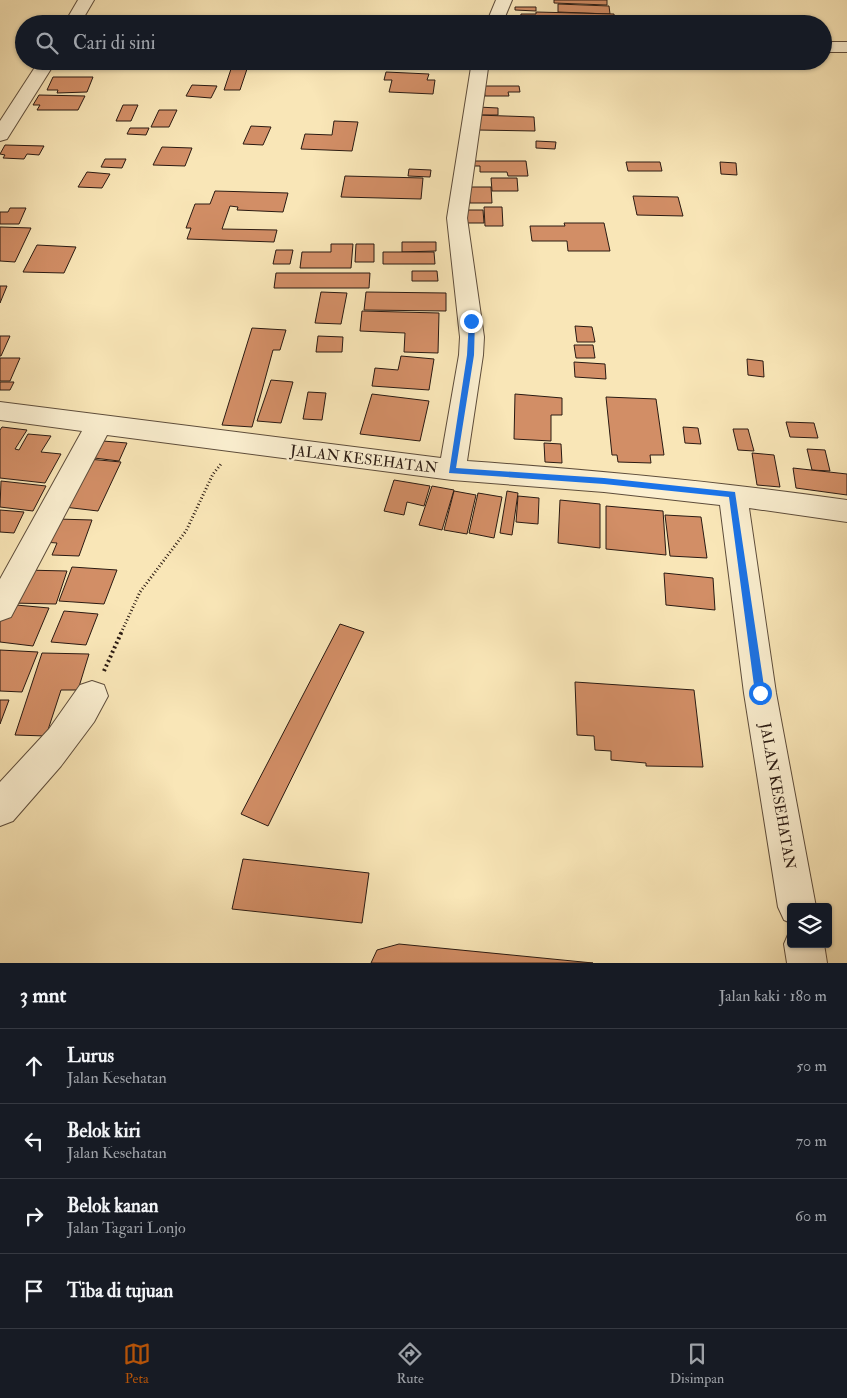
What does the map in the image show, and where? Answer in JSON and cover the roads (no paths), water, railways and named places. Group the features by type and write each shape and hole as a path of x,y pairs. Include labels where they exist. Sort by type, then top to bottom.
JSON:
{"street":[{"path":"77,15 86,0"},
{"path":"498,15 504,0"},
{"path":"832,46 847,47"},
{"path":"0,136 42,70"},
{"path":"452,470 471,355 472,337 457,218 480,70"},
{"name":"JALAN KESEHATAN","path":"0,411 452,470 604,481 732,495 760,693 796,903"},
{"path":"0,608 99,424"},
{"path":"732,495 847,511"},
{"path":"0,808 61,742 92,696"},
{"path":"805,948 807,963"}]}
